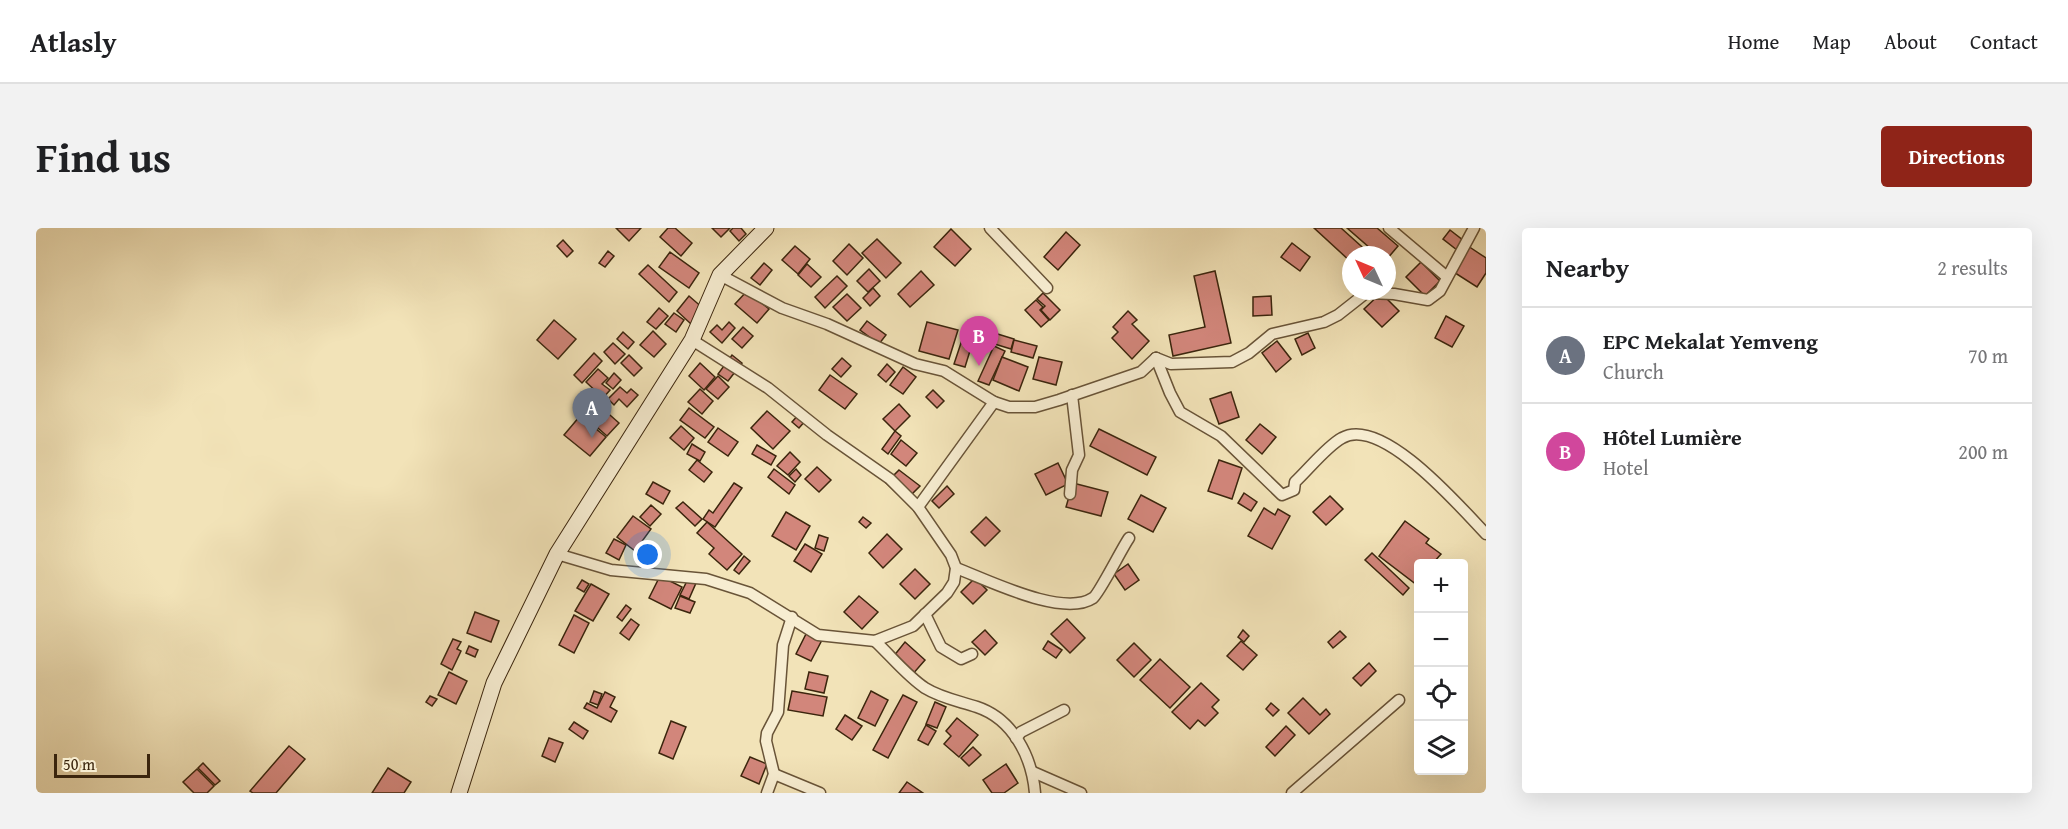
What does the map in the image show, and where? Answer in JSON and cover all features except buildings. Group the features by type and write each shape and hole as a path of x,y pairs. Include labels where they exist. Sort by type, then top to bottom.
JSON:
{"main road":[{"path":"459,793 494,683 557,554 692,340 720,275 766,228"}],"street":[{"path":"990,228 1047,288"},
{"path":"1389,228 1447,277"},
{"path":"1156,358 1171,364 1232,362 1249,353 1272,334 1324,322 1338,315 1366,293 1394,294 1428,300 1440,291 1474,228"},
{"path":"720,275 782,308 827,324 915,364 944,371 994,402 1009,407 1035,407 1072,395 1141,372 1156,358"},
{"path":"557,554 611,570 706,579 750,593 818,634 875,641 913,626 947,593 954,582 956,568 951,555 918,507 890,479 827,435 768,388 692,340"},
{"path":"1156,358 1180,412 1221,436 1282,495 1294,490 1295,482 1342,438 1358,434 1375,437 1403,454 1443,489 1486,534"},
{"path":"1070,494 1072,470 1079,455 1072,395"},
{"path":"918,507 994,402"},
{"path":"956,568 1040,600 1078,605 1095,597 1129,538"},
{"path":"925,614 941,647 961,659 972,654"},
{"path":"767,793 774,774 766,741 767,733 778,712 783,645 792,617"},
{"path":"875,641 924,687 947,699 979,708 1006,725 1016,738 1033,772 1035,793"},
{"path":"1292,793 1399,700"},
{"path":"1016,738 1021,732 1064,710"},
{"path":"1033,772 1082,793"},
{"path":"774,774 820,793"}],"place":[{"name":"Hôtel Lumière","path":"979,366"},
{"name":"EPC Mekalat Yemveng","path":"592,438"}]}
